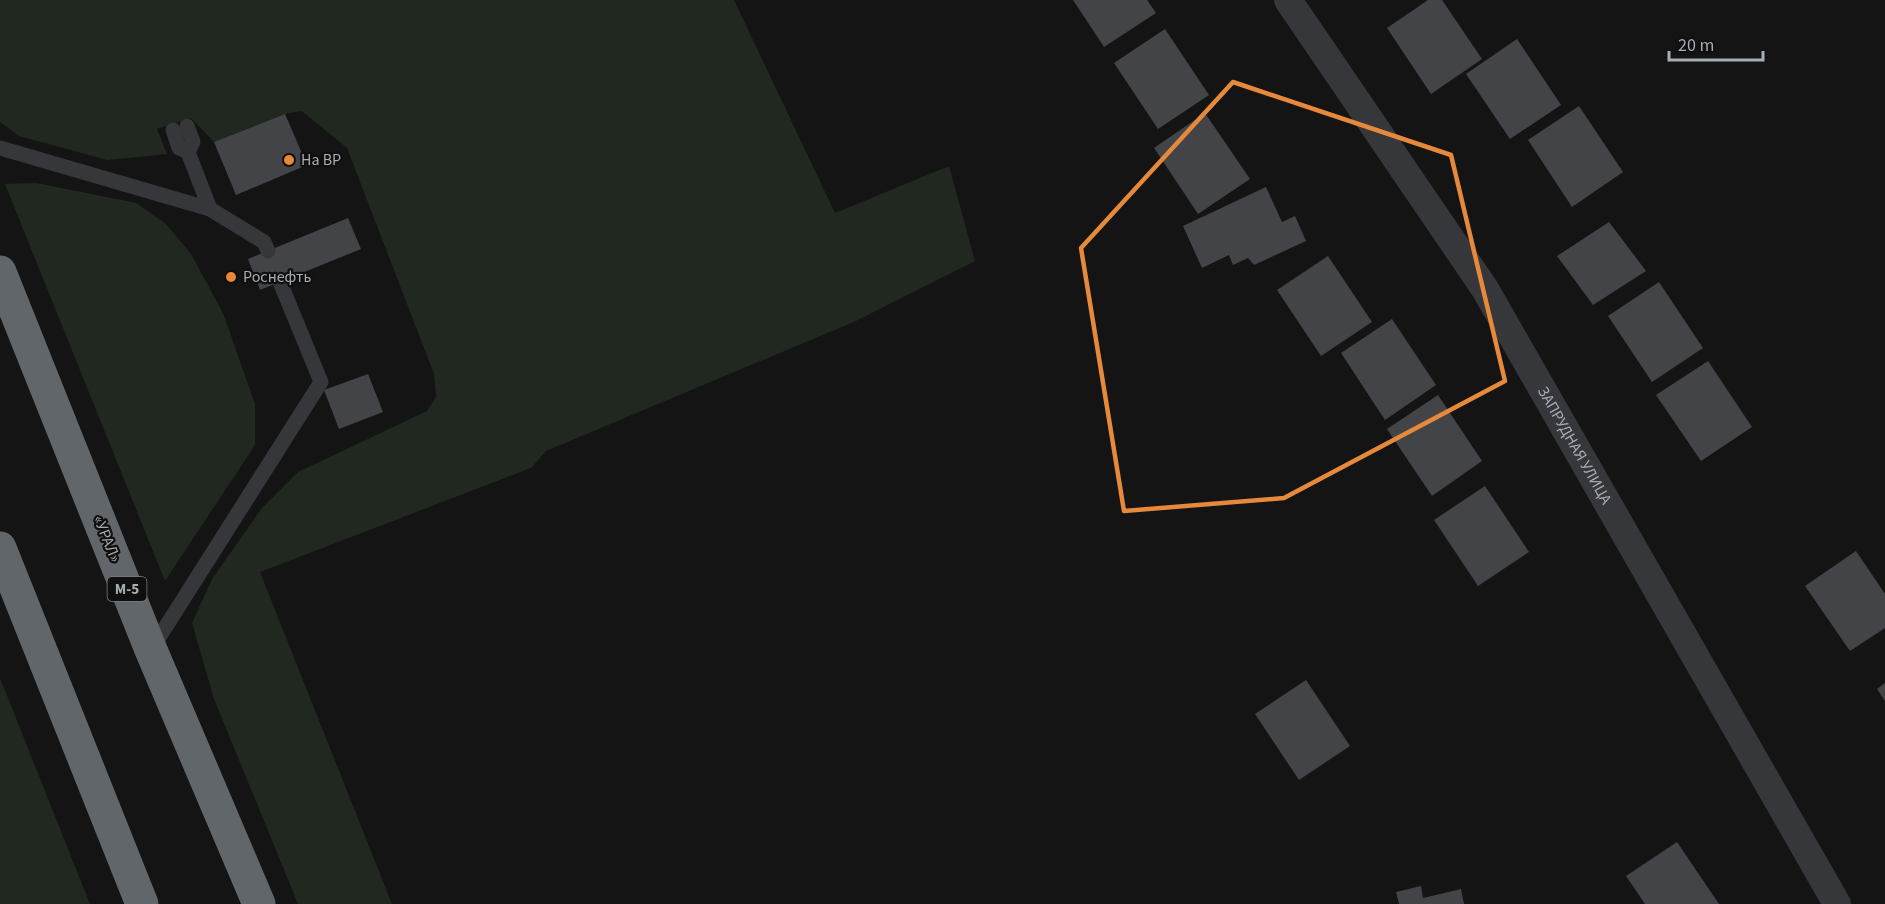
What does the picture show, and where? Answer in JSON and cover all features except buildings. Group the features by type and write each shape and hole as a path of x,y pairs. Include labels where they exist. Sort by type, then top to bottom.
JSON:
{"highway":[{"name":"«УРАЛ»","path":"0,272 151,650 259,904"},
{"path":"0,548 142,904"}],"street":[{"name":"ЗАПРУДНАЯ УЛИЦА","path":"1288,0 1485,289 1837,904"}],"lane":[{"path":"180,128 179,148 188,152 210,209"},
{"path":"0,148 210,209 264,242 268,251"},
{"path":"151,650 321,382 280,282"}],"highlighted area":[{"path":"1233,82 1451,155 1505,381 1284,498 1124,511 1081,248"}],"shaded area":[{"path":"0,0 734,0 835,213 949,166 975,261 856,321 546,451 531,468 260,572 392,904 298,904 214,699 192,623 212,579 262,508 298,472 427,411 436,397 434,374 347,148 302,111 285,114 214,142 191,118 157,129 167,154 107,160 19,136 0,122"},
{"path":"36,183 136,203 166,224 191,254 223,313 255,404 255,445 165,581 5,184"},
{"path":"0,678 90,904 0,904"}],"place":[{"name":"На BP","path":"289,160"},
{"name":"Роснефть","path":"231,277"}]}
